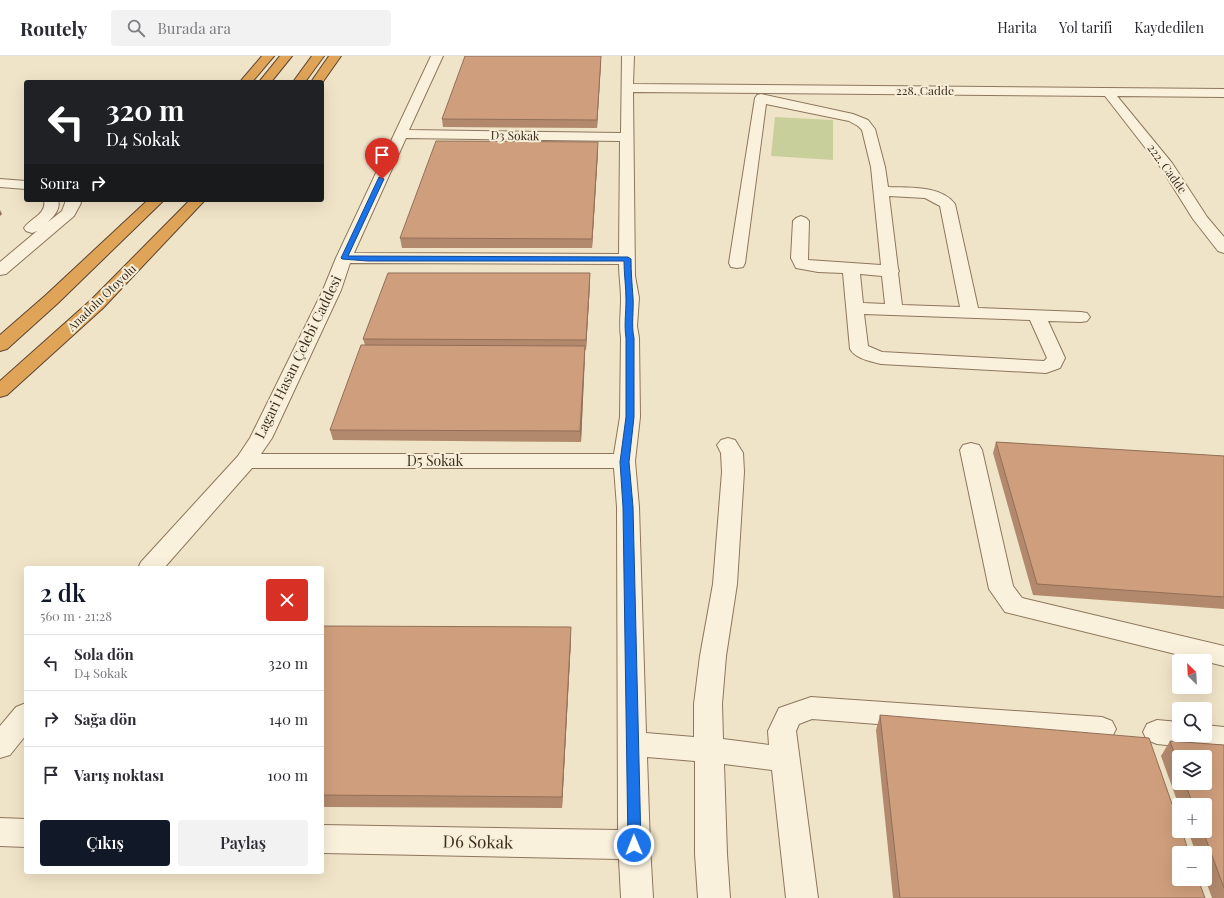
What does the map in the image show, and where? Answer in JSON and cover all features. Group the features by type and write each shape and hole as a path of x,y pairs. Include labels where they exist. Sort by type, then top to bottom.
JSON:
{"highway":[{"path":"248,80 268,56"},
{"path":"267,80 286,56"},
{"path":"300,80 318,56"},
{"path":"318,80 335,56"},
{"path":"90,264 144,202"},
{"path":"0,345 90,264 155,202"},
{"name":"Anadolu Otoyolu","path":"0,391 97,304 196,202"}],"street":[{"name":"Lagari Hasan Çelebi Caddesi","path":"152,566 246,461 261,438 332,290 344,258 436,56"},
{"path":"628,56 627,276 630,298 628,326 630,338 630,417 624,462 628,507 636,898"},
{"name":"228. Cadde","path":"627,88 1224,93"},
{"path":"736,90 761,98 842,115 860,121 868,129 878,167 882,191 894,310"},
{"name":"222. Cadde","path":"1108,92 1167,166 1201,219 1224,248"},
{"path":"737,263 761,98"},
{"name":"D3 Sokak","path":"401,134 628,137"},
{"path":"0,183 24,185"},
{"path":"882,191 932,196 942,199 947,204 970,313"},
{"path":"0,192 24,193"},
{"path":"0,254 44,218 51,210 52,202"},
{"path":"0,270 69,213 72,202"},
{"path":"800,221 799,258 802,264 818,267 891,271"},
{"path":"344,258 628,259"},
{"path":"851,269 859,349 870,355 881,358 1046,367 1053,364 1056,358 1037,316"},
{"path":"855,308 1082,317"},
{"path":"714,898 710,854 709,690 712,656 725,584 733,472 732,453 728,445"},
{"path":"971,450 1001,589 1014,605 1224,656"},
{"name":"D5 Sokak","path":"246,461 624,462"},
{"path":"802,898 782,731 789,716 811,708 1102,729"},
{"path":"0,746 24,717"},
{"path":"1212,738 1224,739"},
{"path":"632,744 709,750 786,759"},
{"path":"0,832 24,833"},
{"name":"D6 Sokak","path":"324,838 634,845"}],"green space":[{"path":"775,117 833,120 833,160 771,156"}],"building":[{"path":"465,56 601,56 597,120 442,119"},
{"path":"436,141 598,142 592,239 400,238"},
{"path":"388,273 590,273 586,340 363,339"},
{"path":"361,345 585,346 580,431 330,430"},
{"path":"996,442 1224,456 1224,597 1037,584"},
{"path":"324,626 571,627 562,797 324,795"},
{"path":"880,715 1149,738 1172,804 1172,838 1184,838 1187,846 1172,846 1172,886 1201,886 1205,898 900,898"},
{"path":"1170,741 1224,745 1224,888 1212,855 1212,846 1209,846 1206,838 1212,838 1212,798 1190,798 1188,790 1212,790 1212,750 1173,750"}],"route":[{"path":"382,179 344,258 628,259 627,276 630,298 628,326 630,338 630,417 624,462 628,507 634,845"}]}
